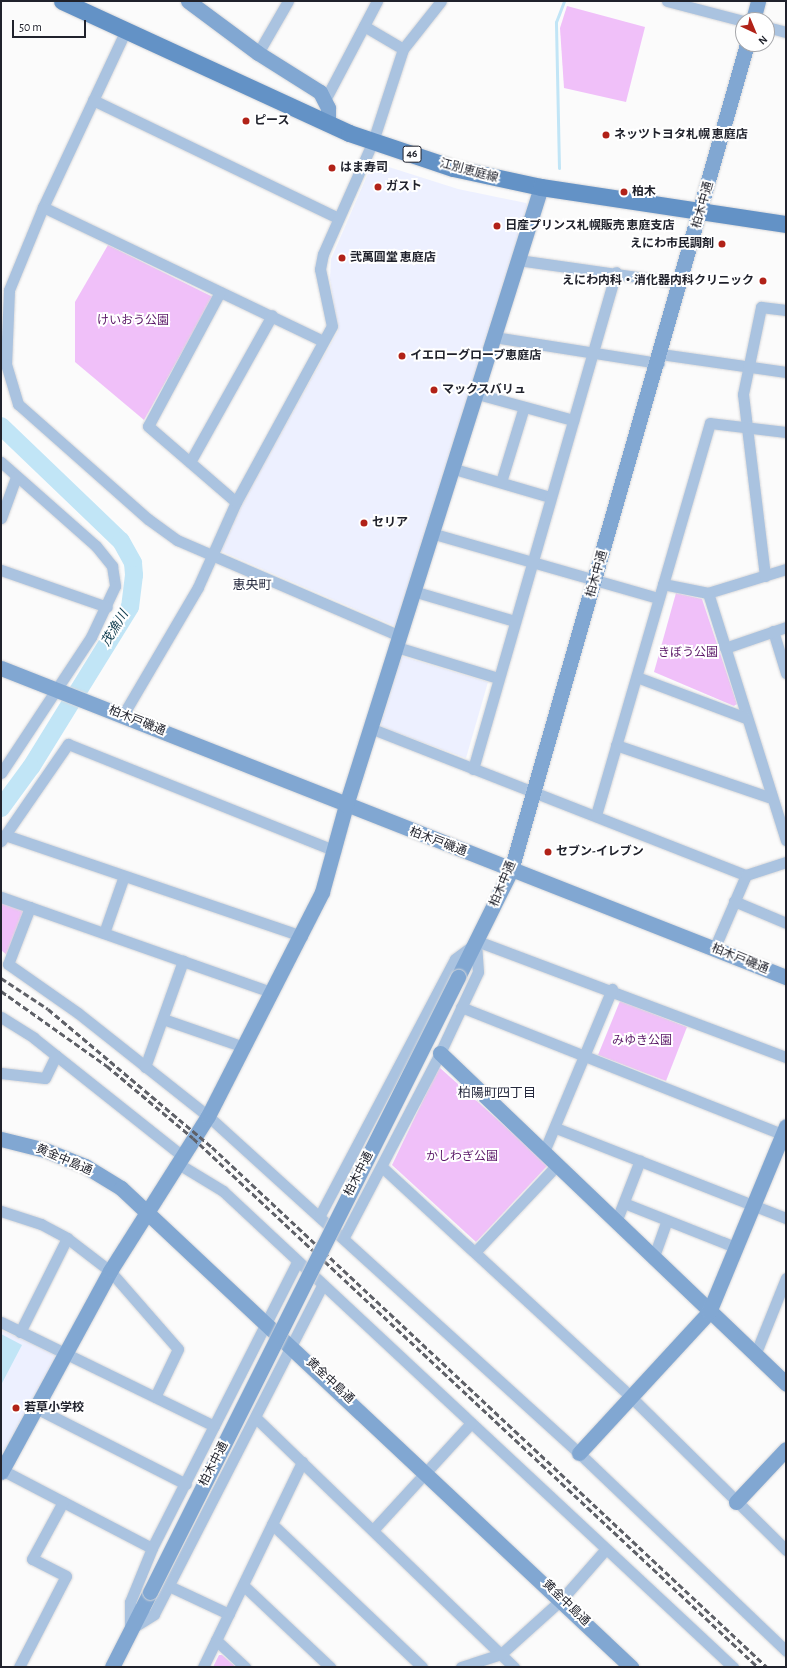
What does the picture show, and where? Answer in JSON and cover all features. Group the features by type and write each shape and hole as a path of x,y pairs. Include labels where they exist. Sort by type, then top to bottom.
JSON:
{"main road":[{"name":"江別恵庭線","path":"62,1 328,123 373,141 478,175 541,187 786,224"}],"street":[{"path":"188,1 258,53 312,87 325,100"},
{"path":"258,53 288,1"},
{"path":"328,123 325,100 377,1"},
{"path":"123,715 198,587 210,556 236,502 332,326 320,269 338,218 373,141 403,49 441,1"},
{"path":"668,1 735,19"},
{"path":"755,12 758,1"},
{"path":"364,26 403,49"},
{"path":"775,29 786,32"},
{"path":"126,30 43,208 9,290 6,318 6,364 18,404 148,519 177,540 398,642 498,678"},
{"name":"柏木中通","path":"112,1667 458,977 477,942 511,870 660,358 745,52"},
{"path":"93,100 338,218"},
{"path":"152,1548 2,1471 110,1271 179,1159 208,1116 302,936 335,851 346,805 398,642 474,392 494,337 541,187"},
{"path":"43,208 272,315 323,341"},
{"path":"518,260 616,272 680,283"},
{"path":"473,768 514,621 616,272"},
{"path":"220,292 148,426 236,502"},
{"path":"765,576 744,427 743,394 761,307 786,310"},
{"path":"190,462 272,315"},
{"path":"494,337 593,351 748,366 786,372"},
{"path":"474,392 572,420"},
{"path":"501,482 524,407"},
{"path":"596,815 710,423 786,432"},
{"path":"1,462 16,477 96,546 112,566 115,586 107,607 60,689 2,771"},
{"path":"451,468 550,497"},
{"path":"1,518 16,477"},
{"path":"431,533 531,563 595,579 658,598"},
{"path":"663,584 708,593 786,569"},
{"path":"1,570 107,607"},
{"path":"413,591 514,621"},
{"path":"708,593 772,798 783,823 786,840"},
{"path":"725,648 786,627"},
{"path":"773,632 786,673"},
{"name":"柏木戸磯通","path":"1,668 60,689 511,870 640,917 714,949 786,977"},
{"path":"637,677 746,718"},
{"path":"370,728 533,793 596,815 746,875 786,862"},
{"path":"302,936 124,876 3,838 68,744 335,851"},
{"path":"616,745 772,798"},
{"path":"714,949 746,875"},
{"path":"104,932 124,876"},
{"path":"1,896 273,993"},
{"path":"734,901 786,923"},
{"path":"30,907 8,964 78,1014 208,1116 320,1215 579,1453 786,1651"},
{"path":"477,942 612,989 786,1057"},
{"path":"344,1237 382,1167 440,1053 478,972 477,942"},
{"path":"320,1215 455,958 477,942"},
{"path":"145,1067 183,961"},
{"path":"542,1154 556,1128 612,989"},
{"path":"461,1007 785,1132 752,1204 709,1312 579,1453"},
{"path":"1,1017 56,1055 179,1159 223,1191 297,1262 472,1423 605,1550 733,1667"},
{"path":"163,1019 244,1047"},
{"path":"440,1053 542,1154 616,1222 653,1259 786,1384"},
{"path":"1,1073 46,1078 56,1055"},
{"path":"556,1128 786,1218"},
{"name":"黄金中島通","path":"1,1139 45,1150 84,1166 121,1188 427,1472 562,1599 631,1667"},
{"path":"616,1222 640,1160"},
{"path":"475,1252 556,1166"},
{"path":"382,1167 631,1397 786,1550"},
{"path":"624,1203 735,1247"},
{"path":"1,1211 41,1224 67,1238 110,1271 178,1349 155,1397"},
{"path":"653,1259 667,1220"},
{"path":"20,1332 67,1238"},
{"path":"130,1629 130,1602 152,1548 186,1484 266,1321 297,1262"},
{"path":"755,1355 786,1278"},
{"path":"130,1629 154,1614 256,1418 322,1285"},
{"path":"1,1322 214,1426"},
{"path":"36,1408 186,1484"},
{"path":"256,1418 514,1667"},
{"path":"373,1530 472,1423"},
{"path":"736,1502 786,1451"},
{"path":"203,1667 302,1462"},
{"path":"19,1667 66,1576 32,1559 63,1502"},
{"path":"272,1524 422,1667"},
{"path":"461,1667 501,1654 562,1599 605,1550"},
{"path":"243,1585 330,1667"},
{"path":"168,1586 229,1614"},
{"path":"216,1640 245,1667"}],"shaded area":[{"path":"373,162 458,189 526,203 528,208 397,627 216,549 338,331 330,279 331,259"},
{"path":"401,656 488,682 466,758 380,727"},
{"name":"若草小学校","path":"1,1330 60,1356 1,1461"}],"green space":[{"path":"567,6 645,27 626,102 564,88 560,28"},
{"name":"けいおう公園","path":"108,245 213,297 144,420 75,362 75,302"},
{"name":"きぼう公園","path":"676,593 702,599 737,704 734,706 654,672"},
{"path":"1,901 26,911 8,956 1,950"},
{"name":"みゆき公園","path":"620,1001 687,1027 666,1081 598,1055"},
{"name":"かしわぎ公園","path":"439,1067 548,1165 476,1242 392,1165"},
{"path":"219,1655 222,1655 236,1667 213,1667"}],"water":[{"path":"1,1334 22,1345 1,1385"}],"waterway":[{"path":"559,168 556,22 564,1"},
{"name":"茂漁川","path":"1,426 121,541 133,563 134,575 130,607 31,767 1,808"}],"railway":[{"path":"1,978 48,1009 212,1147 767,1667"},
{"path":"1,991 107,1066 193,1138 758,1667"}],"place":[{"name":"ピース","path":"246,121"},
{"name":"ネッツトヨタ札幌 恵庭店","path":"606,135"},
{"name":"はま寿司","path":"332,168"},
{"name":"ガスト","path":"378,187"},
{"name":"柏木","path":"624,192"},
{"name":"日産プリンス札幌販売 恵庭支店","path":"497,226"},
{"name":"えにわ市民調剤","path":"722,244"},
{"name":"弐萬圓堂 恵庭店","path":"342,258"},
{"name":"えにわ内科・消化器内科クリニック","path":"763,281"},
{"name":"イエローグローブ恵庭店","path":"402,356"},
{"name":"マックスバリュ","path":"434,390"},
{"name":"セリア","path":"364,523"},
{"name":"セブン-イレブン","path":"548,852"},
{"name":"若草小学校","path":"16,1408"}],"district":[{"name":"恵央町","path":"252,586"},
{"name":"柏陽町四丁目","path":"497,1094"}]}
